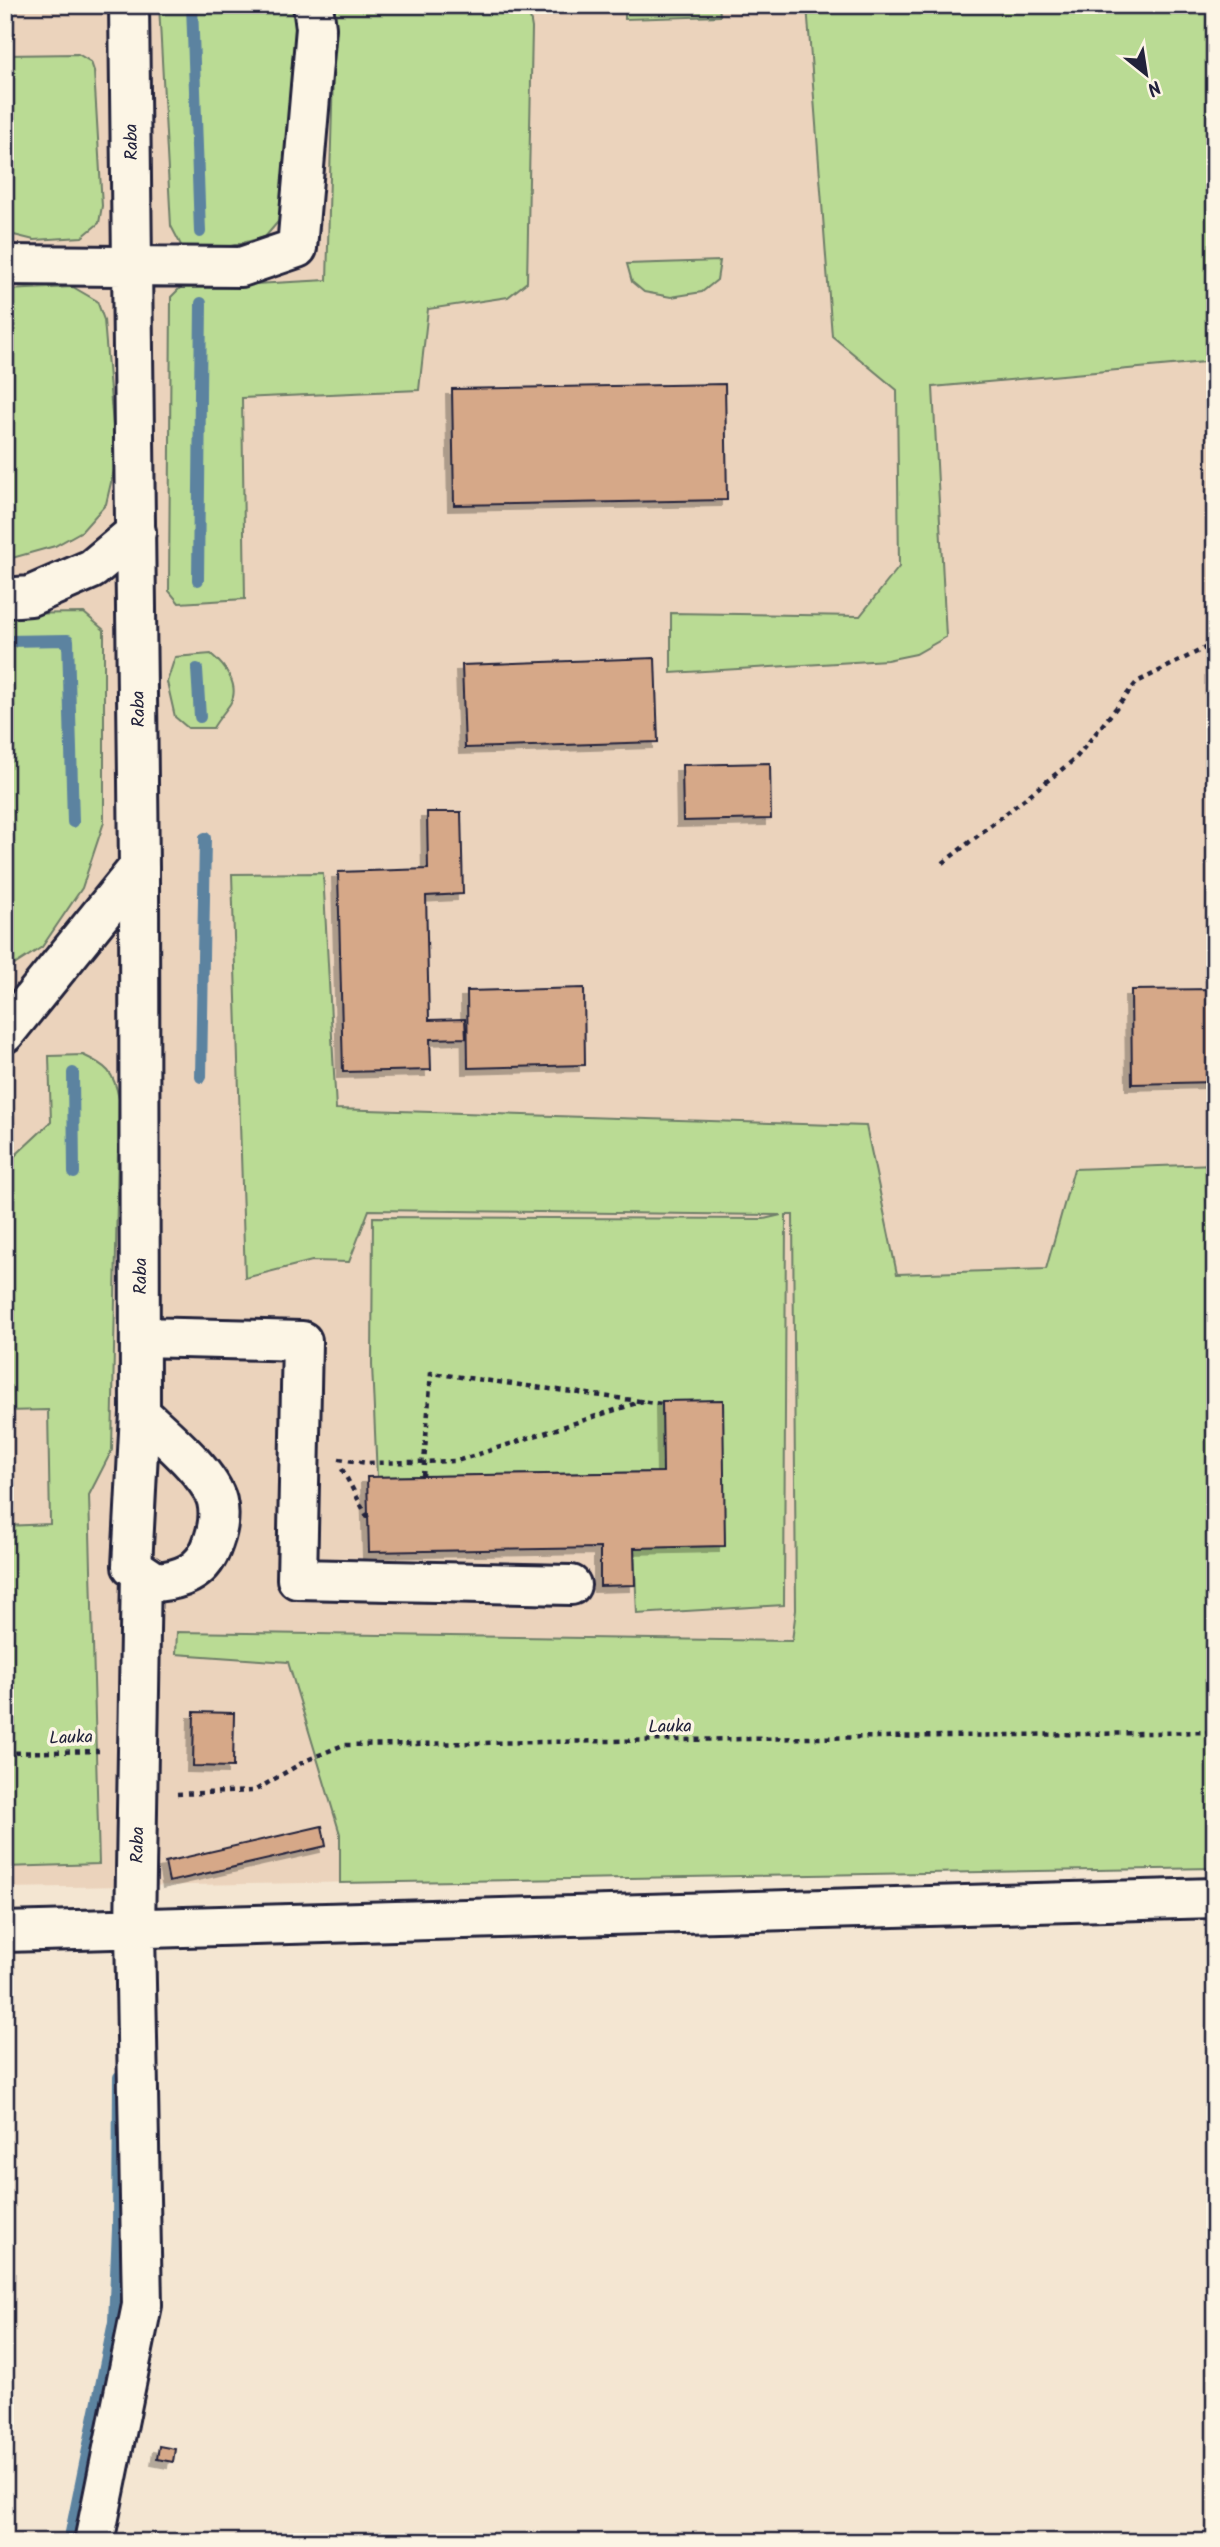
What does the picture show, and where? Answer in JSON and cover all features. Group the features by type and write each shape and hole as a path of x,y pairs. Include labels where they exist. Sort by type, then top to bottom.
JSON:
{"street":[{"name":"Raba","path":"94,2542 142,2305 136,1919 141,1572 132,1566 140,1413 140,1337 139,867 129,5"},
{"path":"5,265 241,267 297,248 316,28 313,5"},
{"path":"5,598 30,596 92,569 136,532"},
{"path":"5,1033 139,867"},
{"path":"140,1337 302,1341 297,1579 571,1585"},
{"path":"140,1413 191,1462 208,1484 217,1500 218,1530 207,1559 181,1580 156,1582 141,1572"},
{"path":"5,1932 136,1919 1215,1898"}],"path":[{"path":"943,863 1075,759 1137,682 1215,643"},
{"path":"423,1476 431,1373 662,1404"},
{"path":"368,1518 337,1458 368,1463 457,1461 643,1401"},
{"name":"Lauka","path":"138,1794 254,1791 305,1761 343,1745 1215,1732"},
{"name":"Lauka","path":"5,1754 138,1749"}],"shaded area":[{"path":"5,5 1215,5 1215,1868 5,1888"}],"green space":[{"path":"159,5 297,5 299,22 283,216 265,237 231,246 184,251 171,226"},
{"path":"335,5 528,5 532,28 527,282 508,297 428,309 419,390 242,398 245,599 179,603 169,591 171,297 180,288 327,280"},
{"path":"625,5 719,5 720,16 625,19"},
{"path":"807,5 1215,5 1215,361 933,387 946,637 916,654 887,660 671,673 671,613 860,616 899,567 897,390 832,336"},
{"path":"78,54 91,62 94,71 102,206 99,223 82,237 34,240 14,235 5,227 5,55"},
{"path":"720,261 717,280 702,292 671,297 644,292 632,282 627,264"},
{"path":"73,287 97,301 104,320 116,461 106,504 82,531 55,546 5,560 5,290"},
{"path":"84,613 104,630 104,822 82,888 42,947 5,971 5,614"},
{"path":"211,654 230,677 233,697 213,728 188,728 175,717 167,682 175,657"},
{"path":"323,873 336,1109 866,1126 897,1274 1046,1269 1074,1169 1215,1164 1215,1868 340,1883 340,1834 288,1662 176,1654 177,1632 792,1641 796,1610 793,1215 786,1215 784,1605 637,1614 634,1548 663,1472 377,1477 372,1365 373,1217 764,1219 781,1215 369,1210 349,1262 312,1261 245,1278 232,874"},
{"path":"83,1055 108,1071 115,1082 119,1099 112,1450 89,1495 99,1864 5,1867 5,1627 17,1626 5,1626 5,1526 50,1524 48,1410 5,1411 5,1165 51,1122 49,1056"}],"building":[{"path":"725,384 727,500 454,505 452,389"},
{"path":"655,658 658,742 465,748 462,665"},
{"path":"770,763 771,819 683,821 682,765"},
{"path":"427,812 461,812 463,894 426,896 429,1020 465,1019 466,1038 430,1039 431,1070 343,1072 338,872 428,869"},
{"path":"584,988 585,1065 468,1068 467,991"},
{"path":"1215,989 1215,1082 1132,1084 1131,990"},
{"path":"723,1400 725,1546 634,1548 635,1585 600,1586 600,1548 369,1552 367,1477 663,1472 662,1401"},
{"path":"194,1712 234,1713 233,1767 193,1766"},
{"path":"322,1826 326,1846 169,1882 165,1862"},
{"path":"159,2446 175,2449 173,2462 157,2459"}],"waterway":[{"path":"192,5 200,232"},
{"path":"198,580 201,303"},
{"path":"5,641 68,640 73,822"},
{"path":"197,669 200,717"},
{"path":"201,1077 205,838"},
{"path":"73,1073 74,1173"},
{"path":"69,2542 114,2322 118,2229 119,2077"}]}
